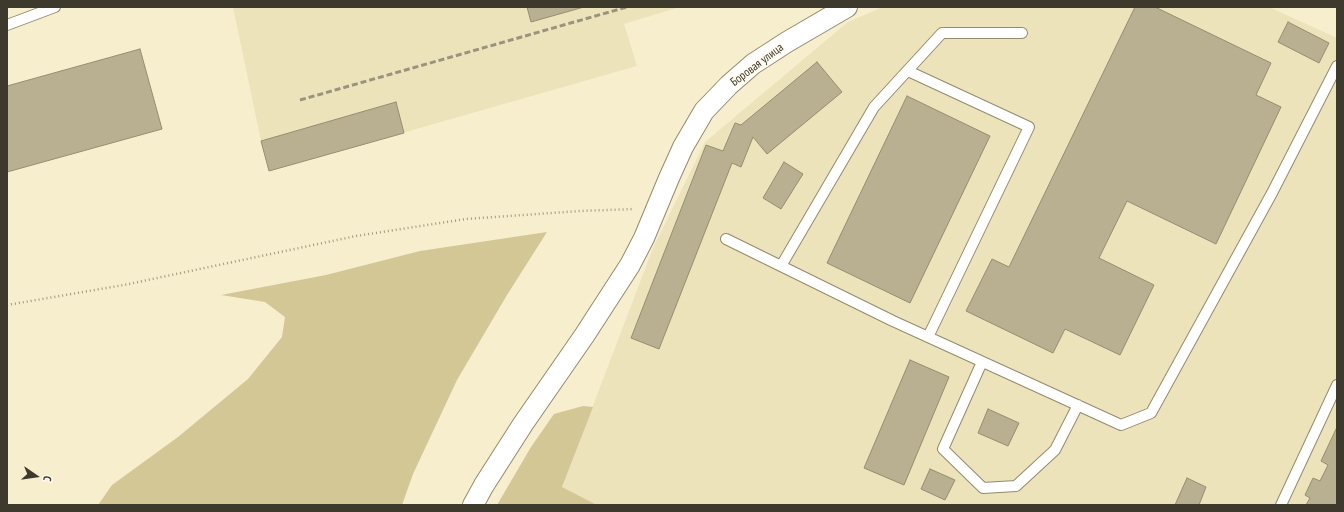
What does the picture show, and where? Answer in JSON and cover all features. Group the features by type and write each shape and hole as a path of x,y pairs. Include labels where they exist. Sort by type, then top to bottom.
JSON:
{"street":[{"name":"Боровая улица","path":"473,505 523,424 584,336 630,265 644,238 683,147 704,111 729,85 753,64 847,7"}],"lane":[{"path":"7,25 55,7"},
{"path":"781,266 874,107 942,32 1022,33"},
{"path":"726,239 892,321 1121,424 1151,413 1272,193 1337,66"},
{"path":"908,70 1029,126 928,337"},
{"path":"982,362 943,449 983,488 1016,486 1055,450 1078,405"},
{"path":"1281,505 1337,385"}],"path":[{"path":"7,305 124,285 356,236 466,219 580,211 656,208"}],"shaded area":[{"path":"233,7 680,7 624,24 637,66 269,171 261,141"},
{"path":"883,7 1269,7 1337,38 1337,505 597,505 562,487 653,248 705,142 848,22"},
{"path":"547,232 507,295 457,380 413,474 402,505 98,505 112,485 178,437 248,379 282,337 285,317 265,302 221,295 326,275 420,251"},
{"path":"583,406 593,407 562,487 597,505 497,505 531,447 554,414"}],"building":[{"path":"527,7 584,7 531,22"},
{"path":"1135,7 1155,7 1271,63 1256,95 1281,107 1216,244 1127,201 1099,258 1154,285 1120,355 1065,329 1053,353 966,311 992,259 1009,267"},
{"path":"1288,22 1329,43 1319,63 1278,42"},
{"path":"140,49 162,129 7,172 7,86"},
{"path":"817,62 842,92 767,154 753,137 741,167 732,163 659,349 631,338 706,145 723,151 735,123 741,125"},
{"path":"907,96 990,136 910,303 827,263"},
{"path":"396,102 404,133 269,171 261,141"},
{"path":"784,162 803,174 781,209 763,198"},
{"path":"910,360 949,377 904,485 864,468"},
{"path":"988,409 1019,423 1008,446 978,433"},
{"path":"1337,427 1337,505 1306,505 1310,498 1305,495 1313,478 1320,481 1328,465 1321,461"},
{"path":"930,469 955,480 945,500 921,489"},
{"path":"1187,478 1206,487 1199,505 1175,505"}],"railway":[{"path":"300,100 627,7"}]}
